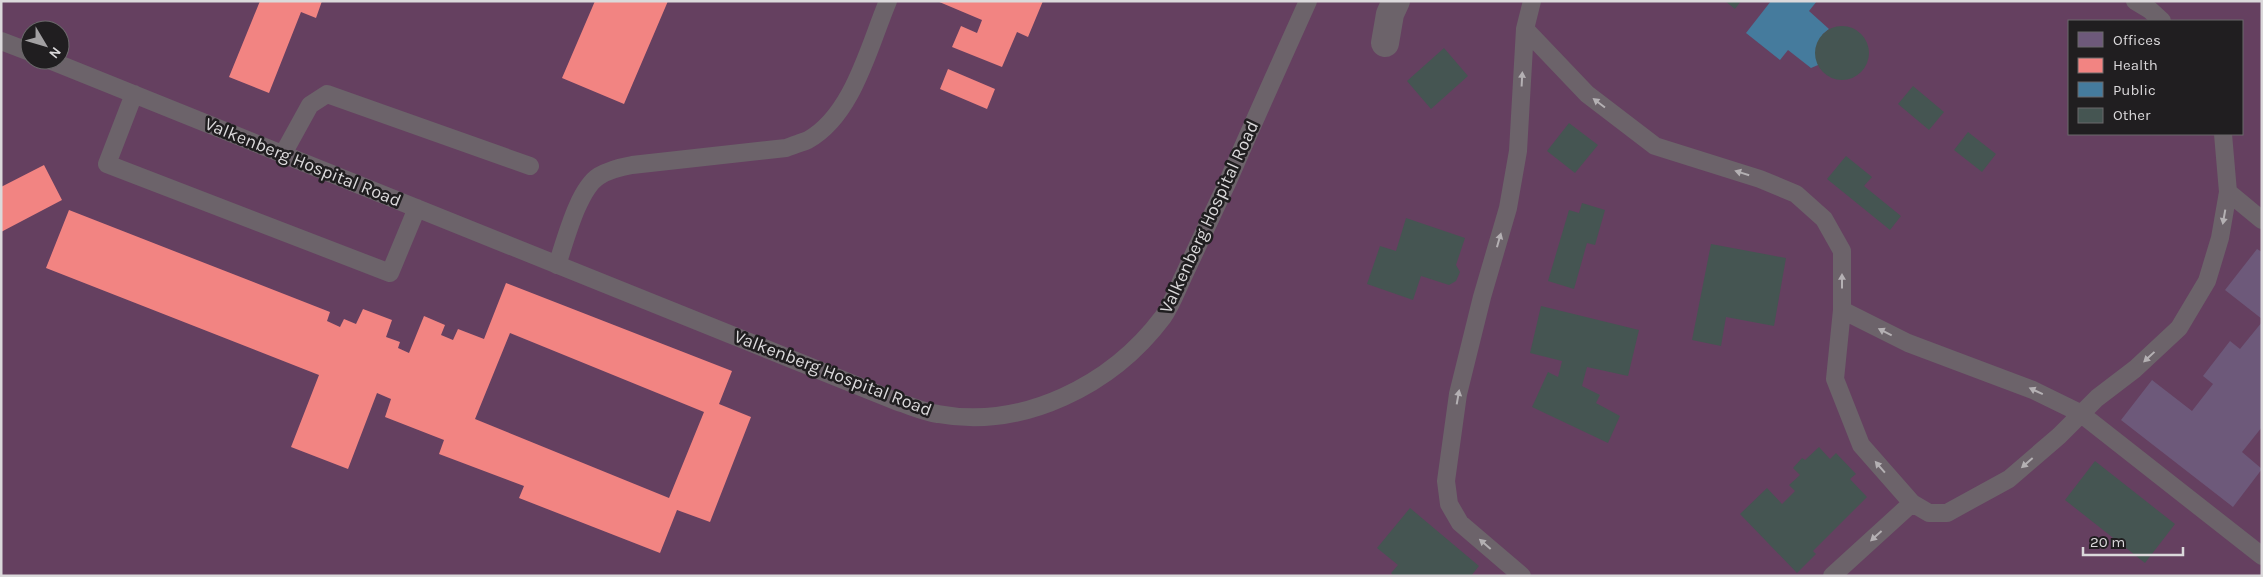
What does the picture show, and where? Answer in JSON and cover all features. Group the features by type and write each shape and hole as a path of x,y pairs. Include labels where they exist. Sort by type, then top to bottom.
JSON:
{"street":[{"path":"1385,43 1390,14 1396,1"}],"lane":[{"path":"557,264 580,200 597,177 614,169 632,165 786,148 808,140 826,126 840,111 851,92 888,1"},
{"name":"Valkenberg Hospital Road","path":"70,68 898,402 937,414 970,417 1014,412 1047,404 1082,389 1118,364 1145,338 1164,316 1204,234 1308,1"},
{"path":"1522,576 1460,523 1449,504 1446,481 1458,394 1482,297 1508,208 1518,151 1525,29 1532,1"},
{"path":"2135,1 2150,10 2161,20"},
{"path":"1525,29 1586,94 1655,146 1760,179 1796,194 1824,219 1842,251 1842,310 1835,379 1862,445 1912,504 1929,513 1947,513 2009,479 2059,436 2080,413 2135,369 2179,328 2207,281 2220,238 2228,192 2223,135"},
{"path":"1,41 20,48"},
{"path":"134,94 107,164 390,273 418,208"},
{"path":"284,154 310,104 327,94 530,166"},
{"path":"2228,192 2262,220"},
{"path":"1842,310 1908,343 2033,390 2080,413 2262,556"},
{"path":"1832,576 1912,504"}],"shaded area":[{"path":"1,1 2262,1 2262,576 1,576"}],"building: Offices":[{"path":"2257,249 2262,252 2262,319 2225,290"},
{"path":"2262,322 2262,427 2242,452 2262,469 2233,507 2121,420 2152,380 2192,411 2213,384 2203,376 2230,341 2240,349"}],"building: Health":[{"path":"260,1 322,1 316,18 301,12 269,93 229,77"},
{"path":"595,1 668,1 624,104 562,78"},
{"path":"937,1 1043,1 1028,37 1017,32 1002,67 952,47 961,26 977,33 982,20"},
{"path":"948,69 995,89 987,109 940,89"},
{"path":"44,165 62,200 1,232 1,187"},
{"path":"69,210 330,312 327,321 340,327 344,319 356,324 363,309 392,320 386,337 400,342 398,348 409,353 424,316 445,325 441,335 453,340 458,329 484,339 506,283 732,371 719,404 751,417 710,522 677,510 660,553 519,498 524,486 439,454 444,440 385,417 391,399 377,393 348,469 291,447 319,375 46,268","holes":["510,333 704,412 669,498 475,419"]}],"building: Public":[{"path":"1771,1 1817,1 1809,11 1829,29 1823,34 1817,45 1818,65 1811,68 1788,50 1780,60 1746,33"}],"building: Other":[{"path":"1725,1 1741,1 1735,9"},
{"path":"1842,26 1852,28 1861,34 1867,43 1869,53 1867,63 1861,72 1852,78 1842,80 1832,78 1823,72 1817,63 1815,53 1817,43 1823,34 1832,28"},
{"path":"1444,48 1468,76 1431,109 1407,81"},
{"path":"1913,86 1944,112 1929,130 1898,104"},
{"path":"1569,123 1598,145 1575,173 1547,151"},
{"path":"1968,132 1996,154 1982,172 1954,150"},
{"path":"1846,156 1872,177 1864,186 1901,216 1890,230 1827,179"},
{"path":"1582,203 1605,210 1595,245 1587,243 1574,289 1548,281 1569,210 1579,213"},
{"path":"1406,218 1465,238 1456,265 1460,272 1456,281 1449,285 1421,276 1413,300 1367,284 1380,246 1396,251"},
{"path":"1711,244 1786,258 1774,326 1726,317 1721,346 1692,340"},
{"path":"1541,306 1639,330 1628,376 1587,367 1582,386 1600,395 1596,403 1620,416 1608,443 1532,407 1548,372 1558,377 1562,361 1530,353"},
{"path":"1819,447 1830,459 1836,453 1856,474 1850,479 1867,497 1813,551 1816,554 1797,573 1740,514 1767,488 1782,504 1795,491 1789,485 1800,475 1793,468 1802,458 1805,460"},
{"path":"2095,461 2175,524 2145,563 2065,500"},
{"path":"1410,508 1479,566 1471,576 1394,576 1391,573 1398,565 1377,548"}]}
